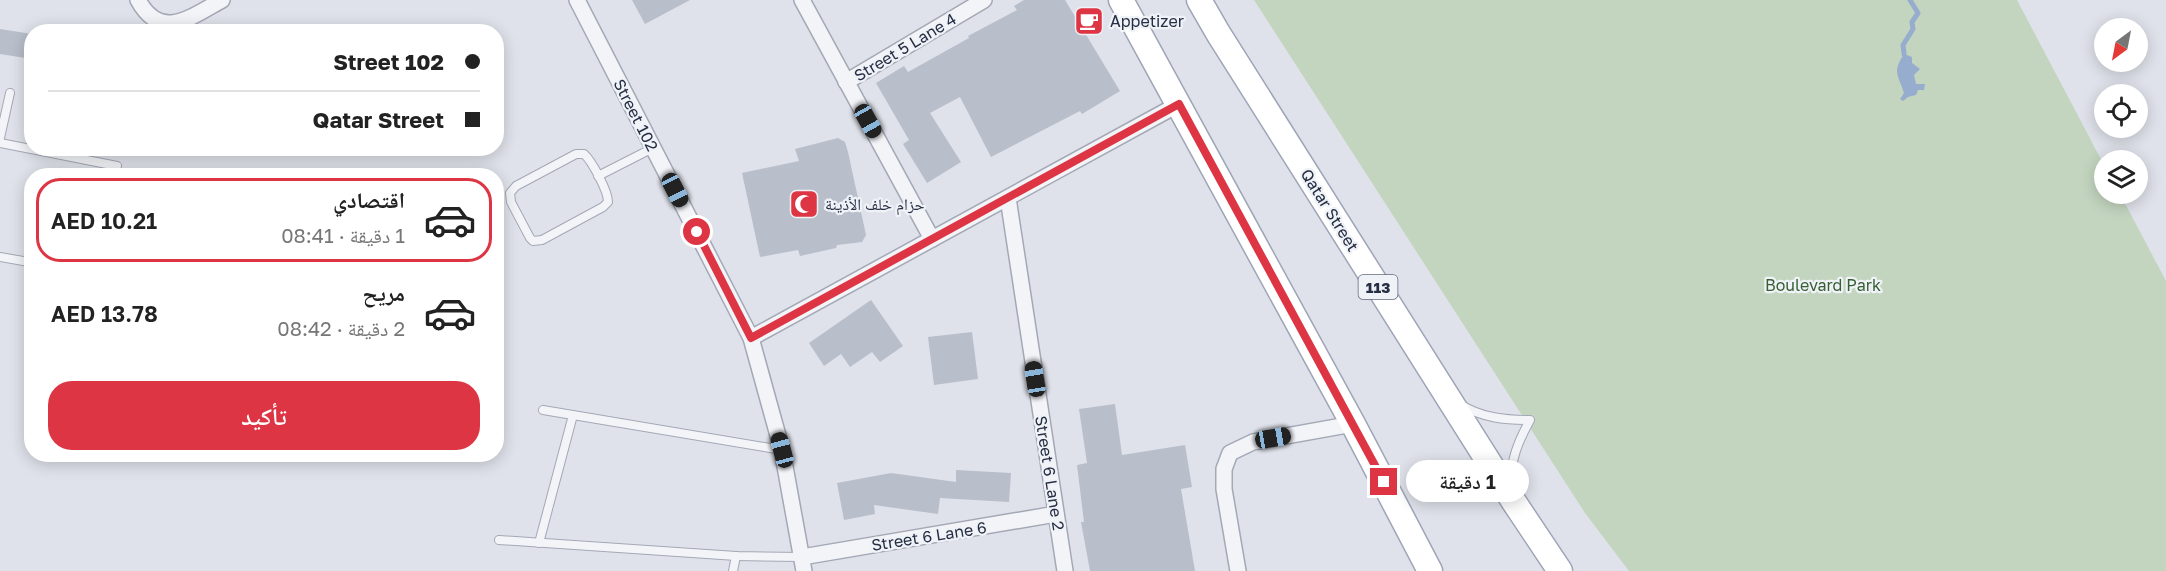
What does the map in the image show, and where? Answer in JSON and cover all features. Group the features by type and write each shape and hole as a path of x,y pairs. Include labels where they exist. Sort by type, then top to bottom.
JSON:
{"main road":[{"path":"1121,0 1353,424 1430,571"},
{"name":"Qatar Street","path":"1199,0 1446,395 1560,571"}],"street":[{"path":"138,0 143,10 159,22 180,23 222,0"},
{"name":"Street 102","path":"577,0 751,338 782,450 803,564"},
{"path":"802,0 932,239"},
{"name":"Street 5 Lane 4","path":"846,82 960,6 984,0"},
{"path":"751,338 1179,104"},
{"name":"Street 6 Lane 2","path":"1008,198 1065,571"},
{"path":"1238,571 1224,489 1224,469 1230,453 1254,442 1353,424"},
{"name":"Street 6 Lane 6","path":"803,564 1056,514"}],"lane":[{"path":"0,138 10,93"},
{"path":"0,143 24,148"},
{"path":"598,176 653,148"},
{"path":"580,154 587,157 598,176 607,195 606,205 542,240 533,241 530,238 511,202 512,188 580,154"},
{"path":"66,156 117,166"},
{"path":"0,257 24,261"},
{"path":"1446,395 1486,416 1507,420 1530,420 1513,459 1511,480 1514,502"},
{"path":"543,410 782,450"},
{"path":"539,543 573,415"},
{"path":"499,540 736,556 803,564"},
{"path":"733,571 736,556"}],"green space":[{"name":"Boulevard Park","path":"1254,0 2017,0 2096,150 2094,150 2094,204 2125,204 2166,281 2166,571 1629,571 1585,513"}],"water":[{"path":"1904,54 1912,57 1912,63 1920,69 1914,75 1916,84 1925,84 1924,90 1918,90 1916,95 1903,101 1900,99 1904,93 1897,69"}],"building":[{"path":"632,0 690,0 645,24"},
{"path":"1024,0 1065,0 1120,91 1082,114 1080,111 991,157 960,97 930,113 961,162 927,183 903,144 909,140 876,83 904,66 908,72 969,38 968,36 1017,10 1014,6"},
{"path":"0,29 24,33 24,58 0,54"},
{"name":"حزام خلف الأذينة","path":"838,138 845,142 848,152 866,235 862,242 837,245 836,248 800,256 798,250 760,257 742,173 799,161 795,149"},
{"path":"871,300 903,346 880,362 872,352 850,367 841,354 824,366 809,343"},
{"path":"972,332 978,379 934,385 928,337"},
{"path":"1115,404 1122,455 1185,445 1192,487 1181,489 1195,571 1090,571 1081,522 1084,522 1077,465 1087,463 1079,409"},
{"path":"956,470 1011,473 1009,502 940,498 938,514 874,505 875,514 844,520 837,483 891,473 956,482"}],"waterway":[{"path":"1904,54 1903,45 1913,29 1912,22 1918,13 1910,0"}],"place":[{"name":"Appetizer","path":"1089,21"},
{"name":"حزام خلف الأذينة","path":"804,204"}],"route":[{"path":"697,232 751,338 1179,104 1384,482"}]}
